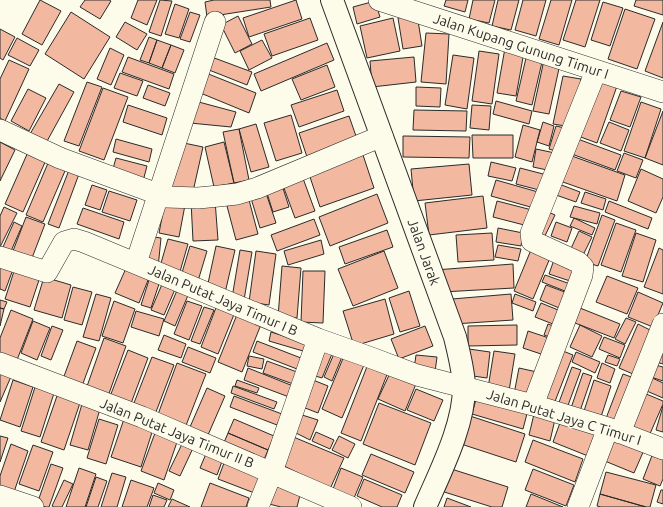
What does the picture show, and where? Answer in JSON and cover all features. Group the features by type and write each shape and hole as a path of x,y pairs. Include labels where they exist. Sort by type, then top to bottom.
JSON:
{"street":[{"name":"Jalan Jarak","path":"332,0 455,337 463,371 464,387 462,408 438,478 425,507"},
{"name":"Jalan Kupang Gunung Timur I","path":"380,0 663,92"},
{"path":"136,263 215,22"},
{"path":"533,405 582,275 583,267 578,262 532,241 531,233 596,71"},
{"path":"0,130 60,158 158,195 166,197 198,198 237,194 256,188 382,136"},
{"name":"Jalan Putat Jaya Timur I B","path":"0,257 47,272 62,244 66,240 74,239 136,263 318,339 417,374 464,387"},
{"path":"578,507 663,324"},
{"path":"258,507 272,472 318,339"},
{"name":"Jalan Putat Jaya Timur II B","path":"0,363 142,417 351,507"},
{"name":"Jalan Putat Jaya C Timur I","path":"464,387 533,405 614,431 663,449"},
{"path":"0,496 33,507"}],"building":[{"path":"40,0 61,11 42,45 22,34"},
{"path":"85,0 111,1 100,19 80,7"},
{"path":"138,0 157,0 147,25 131,18"},
{"path":"160,0 172,1 161,36 149,32"},
{"path":"214,0 270,0 271,7 207,17 205,2"},
{"path":"296,0 302,19 249,37 243,18"},
{"path":"446,0 468,0 465,12 444,6"},
{"path":"473,0 495,0 489,23 469,19"},
{"path":"498,0 519,0 511,30 492,26"},
{"path":"523,0 546,0 536,36 515,30"},
{"path":"551,0 572,0 559,45 539,39"},
{"path":"576,0 600,0 585,47 563,40"},
{"path":"636,0 663,0 663,15 634,6"},
{"path":"375,1 380,17 357,24 353,7"},
{"path":"603,2 623,8 610,46 591,40"},
{"path":"175,4 189,9 179,38 165,34"},
{"path":"625,9 655,19 637,69 608,59"},
{"path":"71,12 110,37 84,79 45,54"},
{"path":"190,12 200,15 190,42 180,39"},
{"path":"417,14 422,46 403,49 398,18"},
{"path":"238,16 252,44 235,53 221,25"},
{"path":"310,18 318,40 272,56 264,34"},
{"path":"393,18 400,51 367,58 360,26"},
{"path":"125,22 147,34 137,50 116,37"},
{"path":"663,22 663,78 645,71"},
{"path":"0,29 15,37 3,60 0,58"},
{"path":"426,33 449,34 446,84 421,82"},
{"path":"149,37 157,40 149,63 140,60"},
{"path":"17,38 39,50 30,66 8,55"},
{"path":"157,40 171,45 162,68 149,63"},
{"path":"262,40 272,58 249,70 240,51"},
{"path":"327,43 334,60 261,91 254,74"},
{"path":"171,45 184,50 175,73 162,68"},
{"path":"110,48 124,55 111,85 97,79"},
{"path":"505,48 524,52 516,96 497,93"},
{"path":"479,51 499,54 492,104 472,101"},
{"path":"453,55 474,58 467,109 445,105"},
{"path":"209,56 252,72 247,85 204,68"},
{"path":"128,57 174,74 169,89 122,72"},
{"path":"414,57 416,82 372,87 370,61"},
{"path":"526,58 542,62 532,105 516,101"},
{"path":"9,60 29,69 5,121 0,118 0,79"},
{"path":"544,60 560,64 549,114 533,111"},
{"path":"327,65 335,87 301,100 292,79"},
{"path":"120,73 143,81 137,96 114,88"},
{"path":"206,73 256,93 249,113 198,92"},
{"path":"563,76 581,79 571,127 553,124"},
{"path":"599,79 617,86 597,143 578,136"},
{"path":"87,82 102,87 79,146 64,141"},
{"path":"59,84 74,92 46,143 30,134"},
{"path":"148,85 170,93 165,106 143,98"},
{"path":"416,87 441,88 440,107 416,106"},
{"path":"103,88 128,97 104,160 79,151"},
{"path":"28,89 46,98 29,131 11,121"},
{"path":"337,90 344,111 299,127 291,105"},
{"path":"621,91 641,97 630,127 610,120"},
{"path":"195,101 236,112 231,127 190,123"},
{"path":"496,101 532,111 529,124 493,114"},
{"path":"641,102 661,109 645,158 624,151"},
{"path":"128,105 167,118 162,135 123,122"},
{"path":"472,105 491,106 489,130 470,128"},
{"path":"414,110 467,111 466,131 413,130"},
{"path":"663,111 663,165 645,158"},
{"path":"291,115 302,153 276,161 264,123"},
{"path":"349,116 357,139 307,157 299,133"},
{"path":"543,122 554,126 549,146 537,142"},
{"path":"609,122 629,130 621,151 600,143"},
{"path":"256,124 269,167 251,172 239,129"},
{"path":"523,125 540,130 532,162 515,157"},
{"path":"556,126 569,129 562,153 549,149"},
{"path":"239,129 249,180 234,183 223,132"},
{"path":"472,135 513,135 513,158 473,158"},
{"path":"403,136 470,137 469,158 403,157"},
{"path":"575,138 621,155 615,170 569,153"},
{"path":"116,139 152,149 149,162 113,152"},
{"path":"0,142 15,150 0,181"},
{"path":"179,142 203,147 192,196 168,190"},
{"path":"224,142 234,183 214,187 205,147"},
{"path":"361,149 374,188 320,207 307,168"},
{"path":"536,149 555,153 552,171 533,167"},
{"path":"28,152 46,160 23,212 5,204"},
{"path":"624,153 643,160 636,178 617,171"},
{"path":"569,155 625,175 617,201 560,181"},
{"path":"51,156 68,164 43,222 26,215"},
{"path":"116,158 147,166 142,185 111,176"},
{"path":"491,162 516,168 512,181 488,176"},
{"path":"469,164 472,195 414,201 411,169"},
{"path":"520,168 547,175 543,191 516,184"},
{"path":"641,169 663,179 663,197 656,213 628,201"},
{"path":"69,170 79,174 59,228 48,224"},
{"path":"301,173 315,211 295,218 281,180"},
{"path":"496,180 538,192 534,208 491,196"},
{"path":"281,182 289,207 273,212 265,187"},
{"path":"559,184 580,192 576,202 556,195"},
{"path":"92,185 107,190 100,210 85,205"},
{"path":"265,190 276,223 260,228 250,195"},
{"path":"109,191 137,200 130,221 102,212"},
{"path":"585,192 606,199 603,210 581,203"},
{"path":"377,194 388,223 330,246 319,217"},
{"path":"483,196 487,228 429,235 425,203"},
{"path":"215,200 218,240 193,241 191,201"},
{"path":"249,200 258,234 236,240 227,206"},
{"path":"497,201 532,210 528,226 493,217"},
{"path":"609,201 652,218 648,229 605,212"},
{"path":"165,202 185,205 179,237 159,233"},
{"path":"574,206 600,213 597,224 570,217"},
{"path":"4,207 17,213 0,247 0,216"},
{"path":"83,208 124,222 119,239 77,224"},
{"path":"546,211 555,215 542,242 533,237"},
{"path":"602,215 615,220 598,266 585,262"},
{"path":"26,217 45,224 32,258 13,251"},
{"path":"574,218 595,228 592,235 570,226"},
{"path":"314,219 320,235 277,251 271,235"},
{"path":"14,222 22,226 11,251 3,247"},
{"path":"556,222 572,228 567,242 551,236"},
{"path":"616,223 636,230 621,272 601,265"},
{"path":"498,228 523,233 521,246 496,242"},
{"path":"387,230 393,247 345,264 339,247"},
{"path":"579,231 592,237 580,261 568,255"},
{"path":"492,233 494,260 458,262 456,235"},
{"path":"636,233 656,240 643,282 622,276"},
{"path":"147,236 161,238 158,268 143,266"},
{"path":"168,239 188,244 179,275 159,270"},
{"path":"321,240 324,254 288,265 284,251"},
{"path":"498,245 521,249 518,261 495,257"},
{"path":"533,245 552,253 533,299 514,291"},
{"path":"190,246 207,251 198,281 181,276"},
{"path":"216,246 235,250 225,293 207,288"},
{"path":"659,248 663,250 663,294 644,287"},
{"path":"240,250 252,252 244,300 232,298"},
{"path":"256,251 276,254 269,305 249,302"},
{"path":"384,251 398,288 353,306 338,269"},
{"path":"555,257 579,266 573,282 549,274"},
{"path":"0,259 15,264 5,291 0,289"},
{"path":"513,264 514,288 442,292 435,270"},
{"path":"16,265 41,274 30,307 5,299"},
{"path":"127,266 150,275 139,303 115,293"},
{"path":"282,266 301,268 297,318 278,317"},
{"path":"303,271 325,271 323,323 301,322"},
{"path":"545,275 573,285 570,293 542,282"},
{"path":"607,276 638,288 627,314 596,302"},
{"path":"44,277 71,285 62,318 34,310"},
{"path":"150,277 160,281 151,308 141,305"},
{"path":"163,282 176,287 164,315 151,310"},
{"path":"546,285 570,294 564,310 540,300"},
{"path":"73,287 92,292 82,325 64,320"},
{"path":"178,288 189,293 175,326 164,321"},
{"path":"409,291 420,326 400,332 389,298"},
{"path":"638,292 663,303 653,327 628,317"},
{"path":"96,294 111,298 99,341 83,337"},
{"path":"511,294 513,320 454,324 452,299"},
{"path":"515,294 536,302 533,311 512,303"},
{"path":"385,299 394,334 354,346 343,311"},
{"path":"0,300 7,302 4,309 0,308"},
{"path":"114,301 135,309 123,343 102,336"},
{"path":"187,301 202,306 189,340 174,334"},
{"path":"541,303 563,312 558,326 535,317"},
{"path":"217,305 235,312 218,354 201,347"},
{"path":"204,307 214,310 200,344 191,341"},
{"path":"0,308 4,309 0,326"},
{"path":"580,308 620,324 614,338 575,323"},
{"path":"11,310 33,319 15,365 0,359 0,338"},
{"path":"136,311 164,319 159,336 131,327"},
{"path":"238,312 262,322 242,372 218,362"},
{"path":"626,318 636,322 625,344 615,339"},
{"path":"33,321 50,328 37,360 21,353"},
{"path":"548,324 558,328 555,339 544,335"},
{"path":"638,324 652,331 633,374 619,368"},
{"path":"517,325 517,345 468,346 468,326"},
{"path":"580,325 602,336 592,357 570,347"},
{"path":"52,326 63,330 51,360 41,356"},
{"path":"425,326 433,346 399,359 391,339"},
{"path":"528,331 552,339 547,356 523,348"},
{"path":"271,332 306,343 303,351 269,341"},
{"path":"164,335 186,344 181,358 158,350"},
{"path":"604,337 625,345 620,358 599,349"},
{"path":"104,338 126,346 107,399 85,392"},
{"path":"77,341 96,348 82,386 63,379"},
{"path":"257,341 301,358 297,369 253,352"},
{"path":"318,344 334,349 322,378 309,374"},
{"path":"188,347 216,358 210,373 182,362"},
{"path":"336,349 344,352 332,381 324,377"},
{"path":"469,349 490,352 487,378 466,375"},
{"path":"558,349 573,355 554,404 539,399"},
{"path":"663,349 663,364 656,362"},
{"path":"128,350 148,358 130,406 109,399"},
{"path":"494,351 515,354 509,391 488,388"},
{"path":"576,352 600,362 595,373 572,362"},
{"path":"416,355 437,357 435,372 414,369"},
{"path":"608,355 620,359 617,366 605,362"},
{"path":"249,356 264,359 262,369 247,366"},
{"path":"344,356 364,365 342,418 322,409"},
{"path":"152,357 174,365 154,417 132,408"},
{"path":"267,361 297,372 293,384 263,373"},
{"path":"177,363 206,374 185,428 157,417"},
{"path":"602,363 615,369 610,383 597,378"},
{"path":"368,364 388,372 361,441 341,433"},
{"path":"655,365 663,367 663,381 651,377"},
{"path":"0,367 13,372 0,402"},
{"path":"572,367 581,370 567,408 558,405"},
{"path":"248,368 293,386 289,397 244,380"},
{"path":"519,368 537,372 532,398 514,394"},
{"path":"390,373 416,384 405,411 378,399"},
{"path":"583,373 592,376 580,411 571,408"},
{"path":"623,374 634,378 617,426 605,421"},
{"path":"648,376 663,383 663,398 642,389"},
{"path":"308,378 328,386 318,413 300,406"},
{"path":"13,380 33,387 20,427 0,420"},
{"path":"237,380 259,388 257,393 235,386"},
{"path":"594,380 611,386 600,420 583,414"},
{"path":"36,384 55,390 40,437 21,431"},
{"path":"233,386 277,402 274,409 231,393"},
{"path":"207,388 225,396 208,435 190,427"},
{"path":"416,389 443,400 434,421 407,410"},
{"path":"639,391 663,401 649,436 624,425"},
{"path":"478,392 529,406 523,429 472,414"},
{"path":"58,393 81,400 64,450 41,442"},
{"path":"234,396 282,414 277,425 230,407"},
{"path":"379,403 431,423 415,465 363,444"},
{"path":"82,404 100,409 88,450 70,445"},
{"path":"663,406 663,432 656,430"},
{"path":"535,410 556,415 550,441 529,435"},
{"path":"299,414 318,420 310,440 292,431"},
{"path":"467,415 525,434 516,462 458,443"},
{"path":"125,416 154,426 141,467 111,457"},
{"path":"99,419 118,425 106,464 87,458"},
{"path":"234,419 274,436 268,450 228,433"},
{"path":"561,420 597,434 588,456 553,442"},
{"path":"316,432 334,440 330,449 312,441"},
{"path":"155,433 177,442 164,480 141,471"},
{"path":"228,433 268,450 263,462 223,445"},
{"path":"0,436 8,438 0,462"},
{"path":"291,436 344,458 330,489 278,463"},
{"path":"339,436 355,444 348,458 332,450"},
{"path":"609,436 644,450 634,473 600,459"},
{"path":"533,440 583,459 575,482 525,462"},
{"path":"183,442 194,446 180,476 169,471"},
{"path":"11,444 28,451 14,492 0,487 0,476"},
{"path":"33,445 53,452 39,491 19,484"},
{"path":"208,449 224,456 217,475 200,468"},
{"path":"653,453 663,457 663,479 660,486 643,479"},
{"path":"371,454 414,472 405,493 362,475"},
{"path":"227,455 266,470 257,494 218,479"},
{"path":"51,464 63,468 49,507 46,507 37,504"},
{"path":"445,467 508,487 502,507 492,507 438,490"},
{"path":"79,468 96,474 85,507 66,507"},
{"path":"341,468 363,477 354,498 333,489"},
{"path":"533,469 574,485 566,506 525,490"},
{"path":"606,472 656,485 650,507 600,494"},
{"path":"112,473 126,477 117,507 101,507"},
{"path":"96,477 107,481 98,507 86,507"},
{"path":"271,479 302,487 297,507 281,507 265,503"},
{"path":"364,479 402,495 397,507 382,507 357,496"},
{"path":"64,480 73,484 62,507 54,507 52,506"},
{"path":"131,480 154,488 147,507 122,507"},
{"path":"158,483 174,490 170,500 154,493"},
{"path":"210,483 249,498 246,507 201,507"},
{"path":"661,490 663,490 663,504 657,502"},
{"path":"531,494 563,507 526,507"},
{"path":"600,494 646,507 597,506"},
{"path":"153,495 167,500 164,507 149,507"},
{"path":"447,498 471,507 444,507"},
{"path":"172,499 190,507 168,507"}]}
